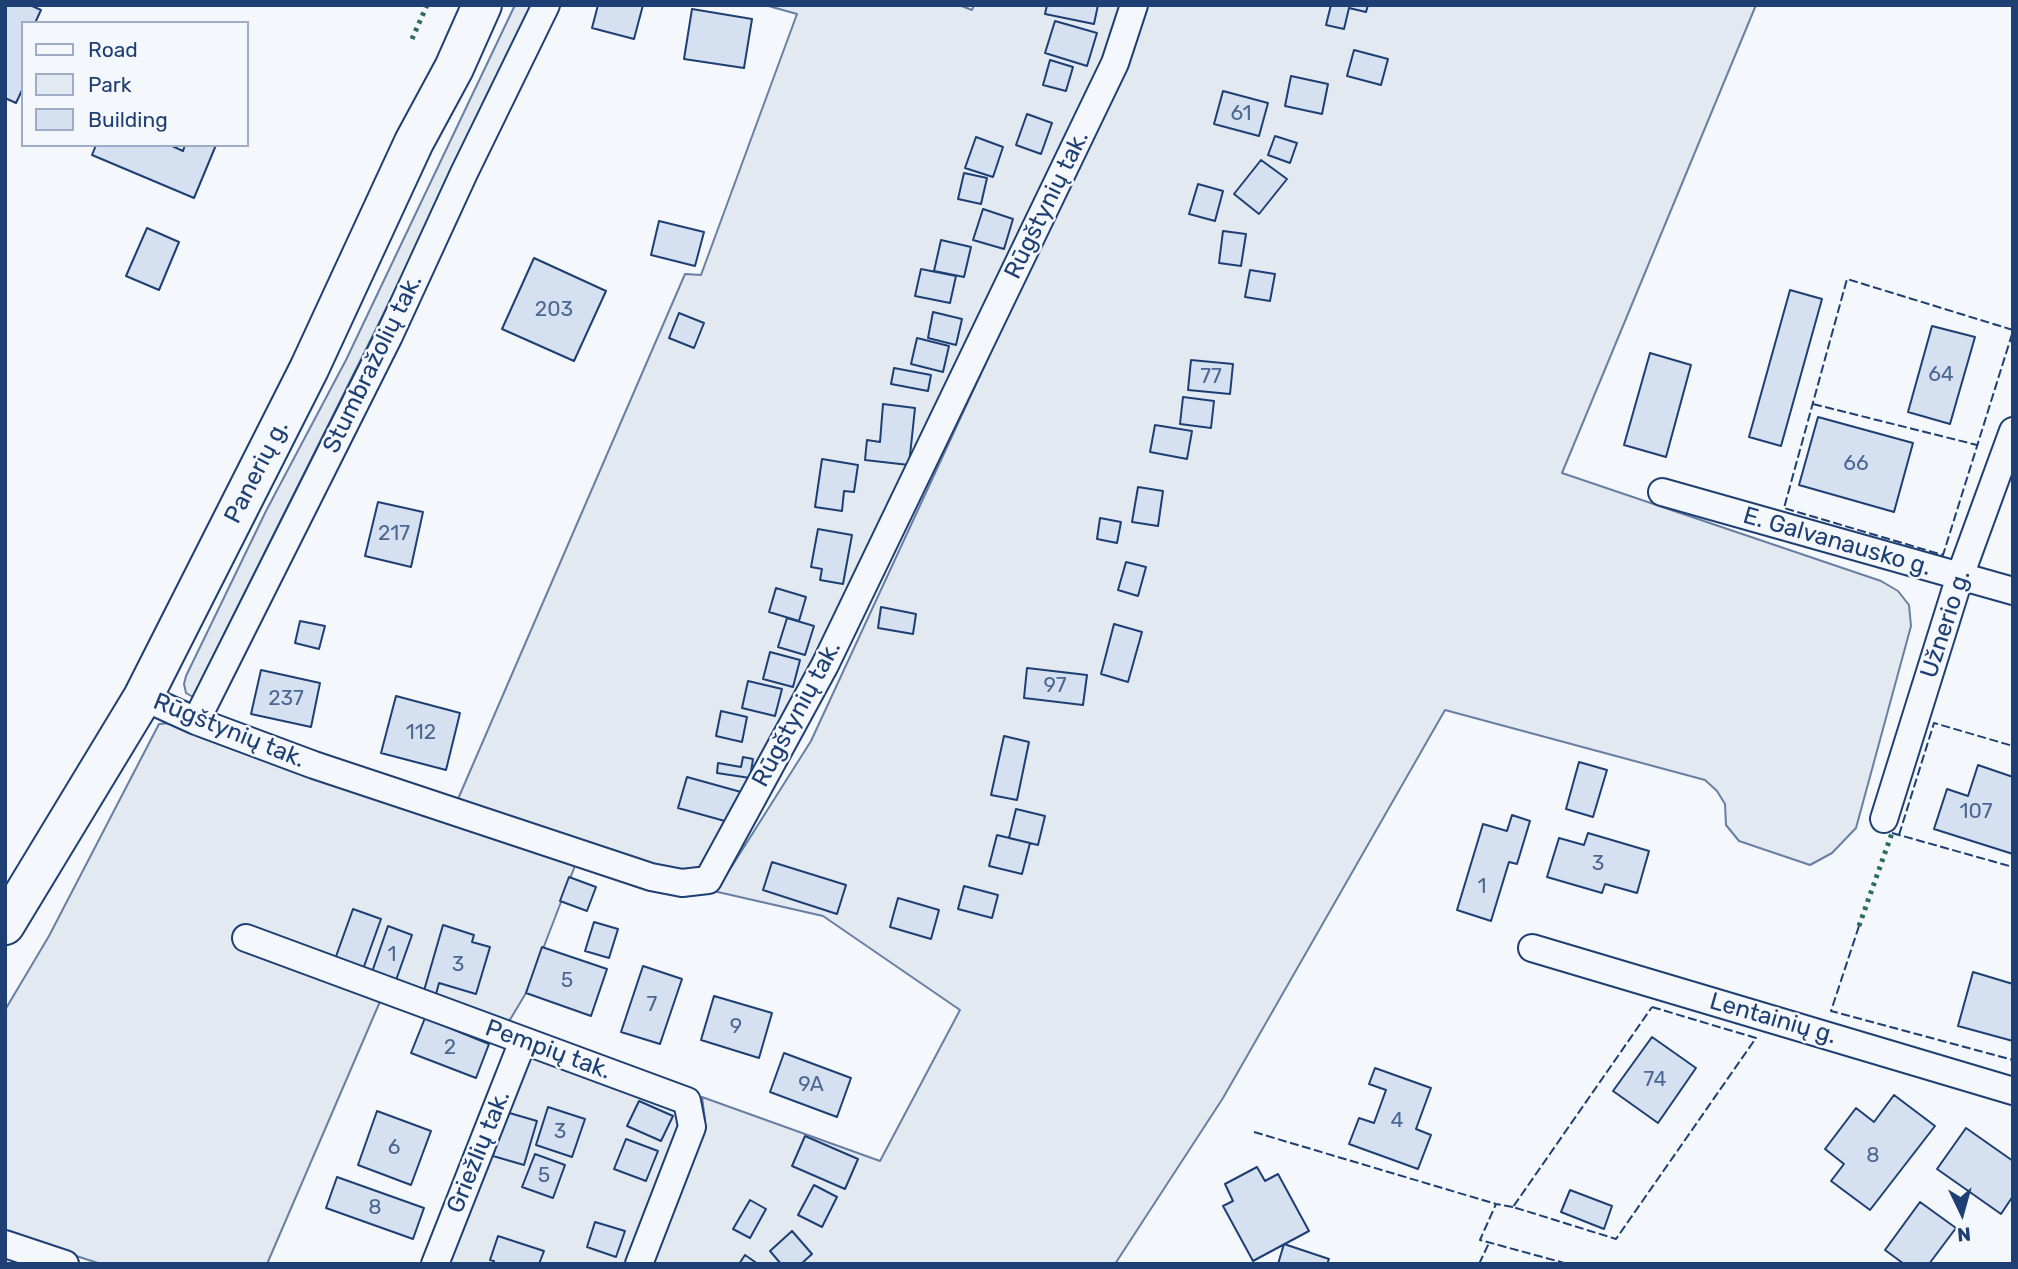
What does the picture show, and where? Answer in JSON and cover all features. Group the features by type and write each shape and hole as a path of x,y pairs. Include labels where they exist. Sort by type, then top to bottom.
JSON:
{"main road":[{"name":"Panerių g.","path":"5,925 143,697 309,369 414,142 454,68 482,5"}],"street":[{"name":"Stumbražolių tak.","path":"196,721 389,336 546,5"},
{"name":"Rūgštynių tak.","path":"143,697 196,721 314,765 651,877 682,883 708,880 825,665 1115,63 1134,5"},
{"name":"Užnerio g.","path":"1884,819 1961,576 2013,431"},
{"name":"E. Galvanausko g.","path":"1662,492 2013,591"},
{"name":"Pempių tak.","path":"246,938 687,1101 692,1127 639,1264"},
{"name":"Lentainių g.","path":"1532,948 2013,1091"},
{"name":"Griežlių tak.","path":"435,1264 523,1041"},
{"path":"5,1244 65,1264"}],"green space":[{"path":"515,5 533,5 456,168 193,697 186,693 186,676 266,511 346,360"},
{"path":"765,5 959,5 972,10 974,5 1121,5 1093,89 828,635 710,863 695,873 678,873 458,799 685,274 701,275 797,14"},
{"path":"1148,5 1756,5 1562,473 1881,581 1898,591 1909,605 1911,626 1856,828 1832,853 1810,865 1739,841 1726,825 1725,804 1717,791 1705,780 1445,710 1223,1098 1115,1264 650,1264 705,1120 702,1097 880,1161 960,1010 823,916 709,890 720,885 811,741 1065,192"},
{"path":"171,723 576,863 526,993 508,1023 388,983 267,1264 101,1264 5,1233 5,1010 49,936 159,724"},
{"path":"536,1057 681,1105 685,1123 626,1264 442,1264 522,1060"}],"building":[{"path":"5,5 30,5 41,10 36,21 21,21 21,92 16,103 5,98"},
{"path":"598,5 643,5 634,39 592,28"},
{"path":"1047,5 1098,5 1094,24 1045,14"},
{"path":"1331,5 1368,5 1366,12 1349,8 1344,29 1326,25"},
{"path":"692,9 752,19 744,68 684,59"},
{"path":"1055,21 1097,33 1087,66 1045,53"},
{"path":"1354,50 1388,59 1381,85 1347,76"},
{"path":"1050,60 1073,67 1066,91 1043,85"},
{"path":"1291,76 1328,84 1322,114 1285,106"},
{"path":"1223,91 1268,103 1259,136 1214,124"},
{"path":"1027,114 1052,123 1041,154 1016,145"},
{"path":"1275,136 1297,143 1290,163 1268,155"},
{"path":"976,137 1003,147 993,177 965,168"},
{"path":"95,147 174,147 183,151 184,147 215,147 194,198 92,155"},
{"path":"1261,160 1287,179 1259,214 1234,194"},
{"path":"964,173 987,178 981,204 958,199"},
{"path":"1198,184 1223,191 1215,221 1189,214"},
{"path":"983,209 1013,219 1004,249 973,240"},
{"path":"659,221 704,232 695,266 651,255"},
{"path":"147,228 179,242 159,290 126,276"},
{"path":"1223,231 1246,234 1241,266 1219,263"},
{"path":"941,240 971,247 964,277 934,271"},
{"path":"534,258 606,291 574,361 502,329"},
{"path":"921,269 956,276 950,303 915,296"},
{"path":"1250,270 1275,274 1270,301 1245,297"},
{"path":"1790,290 1822,299 1781,446 1749,437"},
{"path":"933,312 962,319 956,345 928,338"},
{"path":"679,313 704,323 694,348 669,338"},
{"path":"1932,326 1975,337 1950,424 1908,412"},
{"path":"917,338 949,346 943,372 911,364"},
{"path":"1650,353 1691,365 1666,457 1624,445"},
{"path":"1191,360 1233,364 1230,394 1188,390"},
{"path":"894,368 931,375 928,391 891,384"},
{"path":"1183,397 1214,401 1211,428 1180,424"},
{"path":"883,404 915,408 909,465 865,460 867,440 880,442"},
{"path":"1818,417 1913,443 1894,512 1799,485"},
{"path":"1155,425 1192,431 1187,459 1150,452"},
{"path":"822,459 858,465 854,492 844,491 842,511 815,507"},
{"path":"1138,487 1163,491 1158,526 1132,522"},
{"path":"378,502 423,512 411,567 365,556"},
{"path":"1100,518 1121,522 1117,543 1097,539"},
{"path":"818,529 852,535 843,584 820,580 822,569 811,567"},
{"path":"1126,562 1146,567 1138,596 1118,590"},
{"path":"776,588 806,597 799,621 769,612"},
{"path":"881,607 916,614 913,634 878,628"},
{"path":"787,618 814,626 805,655 778,647"},
{"path":"300,621 325,626 319,649 295,643"},
{"path":"1114,624 1142,632 1128,682 1101,674"},
{"path":"770,652 800,660 793,687 763,679"},
{"path":"1027,668 1087,675 1083,705 1024,698"},
{"path":"261,670 320,683 311,727 251,714"},
{"path":"748,681 782,689 775,716 742,708"},
{"path":"396,696 460,713 446,770 381,753"},
{"path":"721,711 747,717 742,742 716,736"},
{"path":"1004,736 1029,742 1017,800 991,795"},
{"path":"743,757 753,759 750,778 717,773 718,763 741,767"},
{"path":"1579,762 1607,770 1593,817 1566,809"},
{"path":"1978,765 2013,777 2013,854 1934,829 1947,789 1968,796"},
{"path":"687,777 741,792 732,823 678,808"},
{"path":"1016,809 1045,816 1038,845 1009,838"},
{"path":"1512,815 1530,821 1517,864 1509,862 1491,921 1457,910 1483,824 1507,831"},
{"path":"1588,833 1649,851 1637,893 1605,884 1602,893 1547,877 1559,838 1584,845"},
{"path":"997,835 1030,843 1022,874 989,866"},
{"path":"772,862 846,885 837,914 763,890"},
{"path":"569,877 596,887 587,911 560,901"},
{"path":"964,886 998,895 992,918 958,909"},
{"path":"898,898 939,910 931,939 890,927"},
{"path":"353,909 381,919 362,972 334,962"},
{"path":"594,922 618,929 609,958 585,951"},
{"path":"443,925 474,935 472,942 490,947 476,994 439,983 435,998 423,994"},
{"path":"388,926 412,935 395,983 371,975"},
{"path":"542,947 607,969 591,1016 526,993"},
{"path":"643,966 682,979 660,1044 621,1032"},
{"path":"1973,972 2013,984 2013,1041 1958,1026"},
{"path":"714,996 772,1013 759,1058 701,1040"},
{"path":"425,1018 489,1044 476,1078 411,1053"},
{"path":"1652,1037 1696,1068 1658,1123 1613,1091"},
{"path":"784,1053 851,1078 837,1117 770,1092"},
{"path":"1375,1068 1431,1088 1416,1129 1431,1135 1418,1169 1349,1144 1359,1118 1374,1123 1386,1090 1369,1084"},
{"path":"1894,1095 1935,1126 1870,1210 1831,1181 1844,1164 1825,1149 1856,1108 1874,1122"},
{"path":"639,1101 673,1116 661,1141 627,1126"},
{"path":"548,1107 585,1119 572,1157 536,1145"},
{"path":"377,1111 431,1131 411,1185 358,1165"},
{"path":"506,1112 537,1121 524,1165 493,1156"},
{"path":"1966,1128 2013,1161 2013,1196 2001,1214 1937,1169"},
{"path":"805,1136 858,1159 845,1189 792,1166"},
{"path":"626,1139 658,1151 646,1181 614,1169"},
{"path":"535,1154 565,1165 553,1198 522,1187"},
{"path":"1257,1167 1265,1181 1278,1174 1309,1231 1253,1261 1223,1206 1233,1201 1225,1184"},
{"path":"337,1177 424,1208 413,1239 326,1208"},
{"path":"814,1185 837,1197 822,1227 798,1215"},
{"path":"1570,1190 1612,1206 1604,1229 1561,1212"},
{"path":"750,1200 766,1209 750,1238 733,1229"},
{"path":"1920,1202 1956,1228 1929,1264 1904,1264 1885,1250"},
{"path":"595,1222 625,1231 616,1257 587,1247"},
{"path":"792,1231 812,1254 801,1264 781,1264 770,1251"},
{"path":"498,1236 544,1251 539,1264 493,1264 494,1261 490,1260"},
{"path":"1284,1244 1329,1259 1327,1264 1278,1264"},
{"path":"745,1255 758,1264 739,1264"}],"hedge":[{"path":"412,39 427,5"},
{"path":"1859,926 1892,833"}],"fence":[{"path":"2013,330 1847,279 1784,508 1943,555 2013,331"},
{"path":"1813,404 1977,445"},
{"path":"1899,835 1934,723 2013,746"},
{"path":"1892,833 2013,867"},
{"path":"1859,926 1831,1011 2013,1060"},
{"path":"1652,1007 1756,1038 1616,1239 1513,1207 1652,1007"},
{"path":"1254,1132 1496,1204"},
{"path":"1513,1207 1496,1204 1480,1240 1568,1264"},
{"path":"1479,1264 1489,1243"}]}
